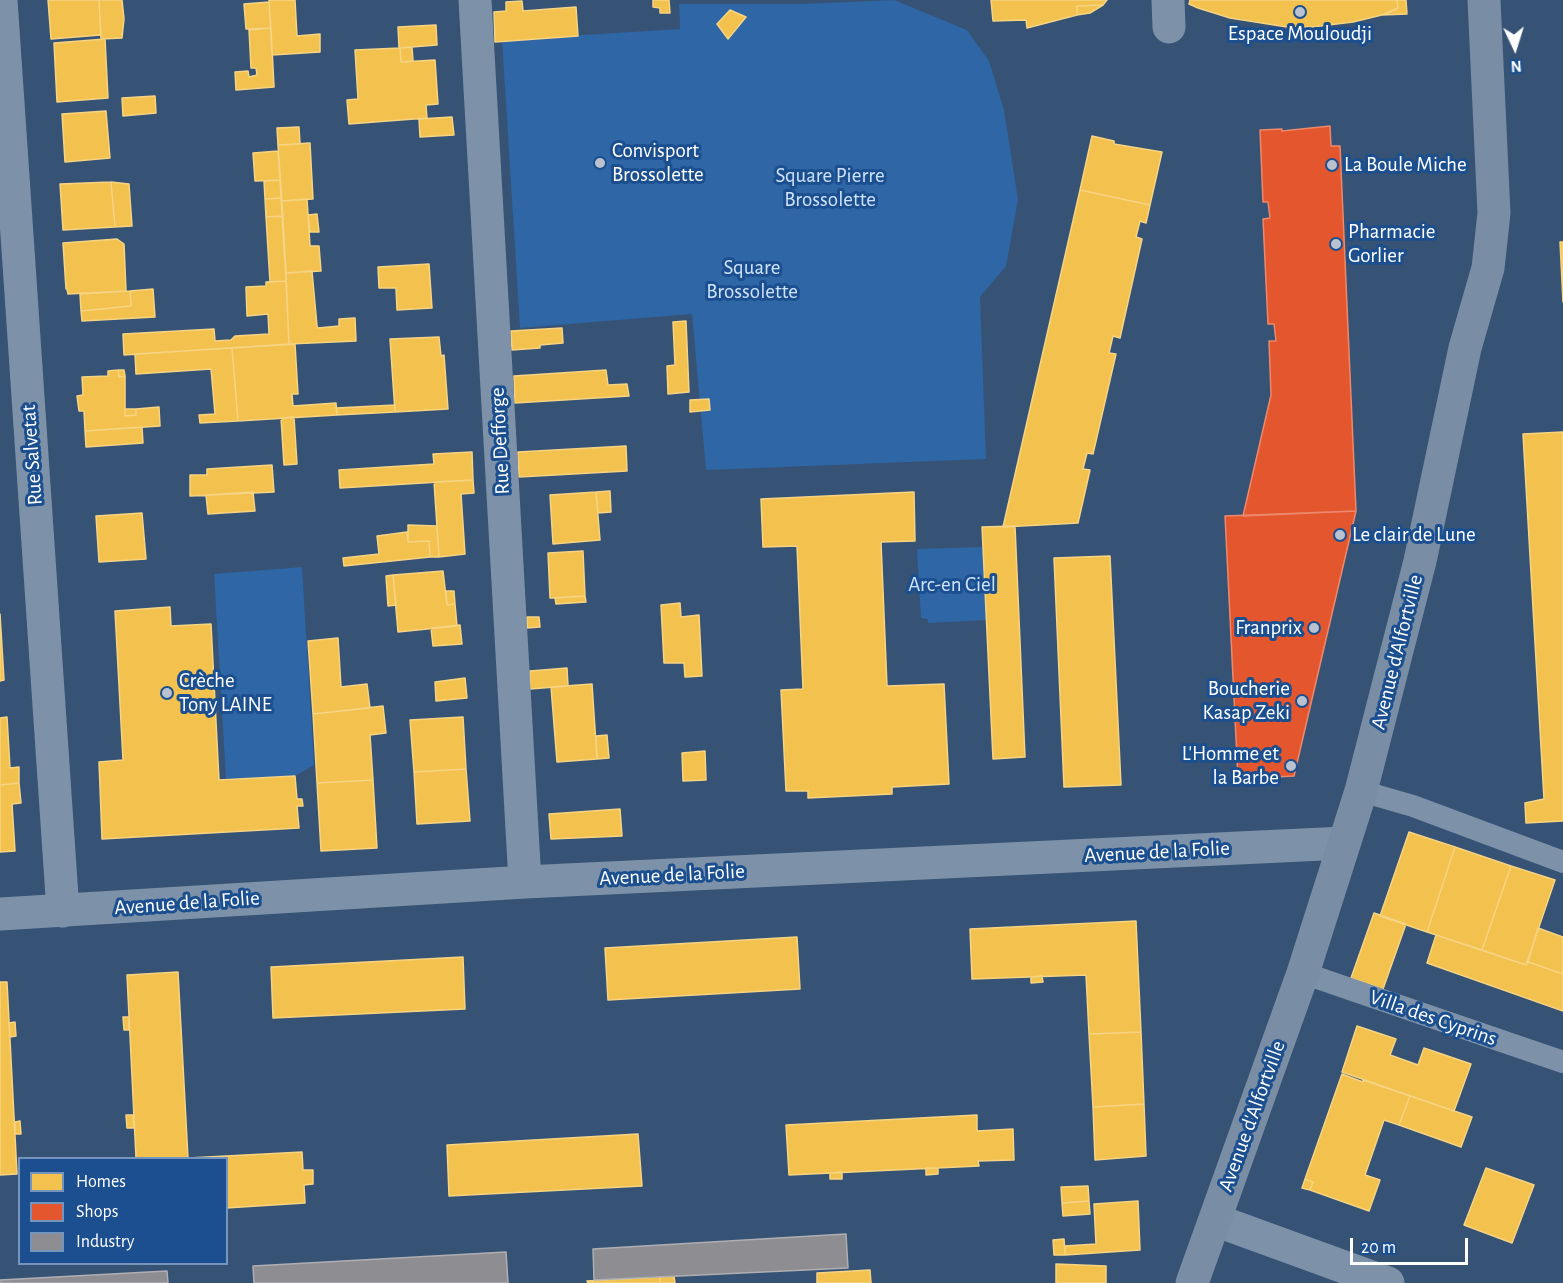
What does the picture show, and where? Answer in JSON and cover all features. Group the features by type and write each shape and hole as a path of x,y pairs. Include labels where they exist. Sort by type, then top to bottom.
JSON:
{"main road":[{"name":"Avenue d'Alfortville","path":"1192,1283 1303,973 1361,791 1420,561 1465,348 1488,268 1494,213 1484,0"}],"street":[{"name":"Rue Salvetat","path":"0,0 63,910"},
{"name":"Rue Defforge","path":"474,0 525,882"},
{"name":"Avenue de la Folie","path":"0,914 525,882 1344,843"},
{"path":"1215,1220 1388,1283"}],"lane":[{"path":"1361,791 1413,806 1563,861"},
{"name":"Villa des Cyprins","path":"1303,973 1563,1062"}],"green space":[{"name":"Square Pierre Brossolette","path":"894,0 967,30 989,61 1004,110 1018,200 1006,266 980,297 986,459 706,470 692,314 520,328 502,40 680,29 679,4 801,4"},
{"name":"Arc-en Ciel","path":"983,547 987,620 928,623 928,619 921,618 917,549"},
{"path":"302,567 314,765 295,776 226,779 214,574"}],"building: Homes":[{"path":"48,0 99,0 101,35 51,39"},
{"path":"99,0 122,0 124,19 122,38 101,39"},
{"path":"269,0 295,0 297,36 320,34 320,52 272,55"},
{"path":"653,0 669,0 670,13 660,13 660,8 653,7"},
{"path":"991,0 1107,0 1103,5 1077,6 1077,15 1027,28 1026,20 993,21"},
{"name":"Espace Mouloudji","path":"1190,0 1397,0 1398,8 1386,14 1353,22 1312,27 1287,27 1230,18 1189,4"},
{"path":"1397,0 1406,0 1407,14 1382,15 1398,8"},
{"path":"522,1 523,11 576,7 578,36 495,42 494,12 506,11 506,2"},
{"path":"269,2 271,28 246,29 244,4"},
{"path":"1103,5 1090,13 1077,15 1077,6"},
{"path":"730,10 746,17 728,39 717,24"},
{"path":"436,25 437,45 399,48 398,27"},
{"path":"271,28 274,87 236,90 235,72 248,71 249,77 257,75 256,68 251,68 249,30"},
{"path":"105,39 108,98 57,102 54,43"},
{"path":"412,47 413,61 401,62 400,48"},
{"path":"400,48 401,62 435,60 438,104 426,105 427,118 349,124 347,100 358,99 355,50"},
{"path":"155,96 156,113 123,116 122,98"},
{"path":"106,111 110,158 65,162 62,114"},
{"path":"452,117 454,135 420,137 419,119"},
{"path":"299,127 300,144 278,145 277,128"},
{"path":"1092,136 1114,141 1114,144 1162,152 1150,205 1080,190"},
{"path":"310,143 313,199 282,201 278,145"},
{"path":"278,151 280,180 255,181 253,153"},
{"path":"280,180 281,198 265,199 264,181"},
{"path":"111,182 115,227 63,230 60,184"},
{"path":"111,182 129,184 132,226 115,227"},
{"path":"1080,190 1150,205 1146,223 1140,221 1136,237 1142,239 1120,338 1113,336 1109,353 1116,354 1093,454 1087,453 1083,469 1090,470 1078,523 1003,527"},
{"path":"281,198 282,216 266,217 265,199"},
{"path":"307,199 310,246 319,246 321,271 286,273 282,201"},
{"path":"317,214 319,232 310,232 308,215"},
{"path":"282,216 286,281 270,282 266,217"},
{"path":"117,239 124,244 126,291 68,294 63,243"},
{"path":"1560,242 1563,242 1563,302"},
{"path":"429,264 432,308 397,310 396,288 379,288 378,267"},
{"path":"312,271 318,328 339,326 339,319 355,318 356,341 289,344 286,273"},
{"path":"286,281 289,344 124,355 123,334 214,329 215,341 231,340 235,336 269,334 268,314 247,316 246,287 266,286 266,282"},
{"path":"153,289 155,317 82,321 81,311 131,306 130,291"},
{"path":"130,291 131,306 81,311 80,294"},
{"path":"686,321 689,392 668,394 667,366 675,365 673,322"},
{"path":"562,328 563,343 540,345 540,348 512,350 511,331"},
{"path":"439,337 441,356 444,355 448,409 395,412 390,339"},
{"path":"295,344 298,394 292,394 293,406 336,403 337,415 238,421 232,348"},
{"path":"232,348 238,421 200,423 199,415 215,414 211,369 136,374 135,354"},
{"path":"118,370 119,377 125,376 125,416 136,415 136,409 159,407 160,426 85,431 84,411 79,411 77,396 83,395 82,377 108,376 108,371"},
{"path":"118,370 124,370 125,376 119,377"},
{"path":"606,370 608,385 627,384 629,396 515,403 514,376"},
{"path":"709,399 710,410 690,412 690,400"},
{"path":"395,405 395,412 337,415 336,408"},
{"path":"125,409 136,409 136,415 125,416"},
{"path":"294,417 297,464 284,465 281,418"},
{"path":"142,427 143,443 86,447 85,431"},
{"path":"1563,432 1563,821 1526,823 1525,803 1544,799 1523,434"},
{"path":"626,446 627,471 519,477 518,452"},
{"path":"472,452 473,480 340,488 339,470 434,464 433,454"},
{"path":"272,465 274,492 190,496 190,475 207,475 207,469"},
{"path":"473,480 474,493 461,494 465,554 439,557 434,482"},
{"path":"610,491 611,512 598,513 596,492"},
{"path":"253,492 255,511 208,514 206,495"},
{"path":"596,492 600,540 553,544 550,495"},
{"path":"914,492 915,541 881,542 887,686 944,684 949,784 892,787 892,794 808,798 808,791 786,791 781,690 803,689 797,546 763,547 761,499"},
{"path":"142,513 146,559 99,562 96,516"},
{"path":"408,525 437,526 439,557 430,557 429,541 408,542"},
{"path":"1015,526 1025,757 993,759 982,527"},
{"path":"407,532 408,542 429,541 430,557 344,566 343,558 379,554 377,536"},
{"path":"583,551 585,596 550,598 548,553"},
{"path":"1110,556 1121,785 1064,787 1054,558"},
{"path":"443,571 447,605 455,604 457,626 398,632 393,575"},
{"path":"393,575 396,605 388,606 386,576"},
{"path":"446,591 454,591 455,604 447,605"},
{"path":"585,596 586,602 556,604 555,598"},
{"path":"680,603 681,617 699,615 702,676 685,677 684,663 664,663 661,605"},
{"name":"Crèche Tony LAINE","path":"170,607 171,626 211,624 219,780 295,776 297,799 302,799 303,806 297,806 299,828 102,839 99,762 123,760 115,611"},
{"path":"0,614 4,680 0,681"},
{"path":"527,617 539,617 540,627 527,628"},
{"path":"460,625 462,644 433,646 431,628"},
{"path":"338,638 341,687 367,684 370,708 313,714 308,641"},
{"path":"567,668 568,686 530,689 530,671"},
{"path":"465,678 467,698 436,701 435,682"},
{"path":"592,684 597,759 557,762 551,687"},
{"path":"383,706 386,733 370,735 373,780 317,783 313,714"},
{"path":"7,717 10,768 19,767 19,783 0,785 0,718"},
{"path":"463,717 466,769 414,772 410,720"},
{"path":"607,735 609,758 597,759 596,736"},
{"path":"705,751 706,780 683,781 682,753"},
{"path":"466,769 470,821 417,824 414,772"},
{"path":"373,780 377,848 321,851 317,783"},
{"path":"19,783 21,803 12,804 15,851 0,852 0,785"},
{"path":"620,809 622,836 551,839 549,814"},
{"path":"1409,832 1455,847 1427,932 1380,916"},
{"path":"1455,847 1511,866 1482,950 1427,932"},
{"path":"1511,866 1555,880 1526,965 1482,950"},
{"path":"1374,913 1406,924 1383,989 1351,978"},
{"path":"1136,921 1141,1032 1089,1034 1086,975 972,979 970,929"},
{"path":"1538,928 1563,937 1563,974 1528,962"},
{"path":"1436,935 1526,965 1528,962 1563,974 1563,1011 1427,963"},
{"path":"797,937 800,989 608,1000 605,948"},
{"path":"463,957 465,1009 273,1018 271,967"},
{"path":"178,972 188,1157 136,1157 127,975"},
{"path":"1042,976 1043,982 1031,983 1031,977"},
{"path":"0,982 7,982 17,1174 0,1175"},
{"path":"123,1017 129,1017 129,1030 124,1030"},
{"path":"15,1022 16,1036 10,1037 9,1023"},
{"path":"1357,1026 1396,1039 1390,1055 1418,1065 1424,1048 1471,1064 1454,1111 1342,1072"},
{"path":"1141,1032 1144,1104 1093,1107 1089,1034"},
{"path":"1342,1074 1410,1096 1399,1125 1384,1120 1365,1175 1380,1180 1369,1211 1310,1190 1313,1182 1305,1179"},
{"path":"1410,1096 1472,1117 1461,1147 1399,1125"},
{"path":"1144,1104 1146,1156 1095,1160 1093,1107"},
{"path":"126,1115 133,1115 134,1128 127,1128"},
{"path":"977,1115 977,1131 1013,1129 1014,1160 978,1161 979,1166 789,1175 786,1125"},
{"path":"20,1121 21,1134 15,1134 15,1122"},
{"path":"638,1134 642,1186 449,1196 447,1145"},
{"path":"302,1152 303,1170 313,1170 313,1184 304,1185 305,1203 228,1208 228,1157 207,1157"},
{"path":"926,1168 938,1168 938,1174 926,1175"},
{"path":"1486,1168 1534,1185 1512,1243 1464,1225"},
{"path":"842,1172 842,1179 830,1179 830,1173"},
{"path":"1305,1179 1313,1182 1310,1190 1302,1188"},
{"path":"1088,1186 1089,1201 1062,1203 1061,1187"},
{"path":"1089,1201 1090,1214 1063,1216 1062,1203"},
{"path":"1138,1201 1140,1250 1065,1255 1065,1246 1096,1244 1094,1204"},
{"path":"1064,1239 1065,1255 1054,1255 1053,1240"},
{"path":"1056,1264 1106,1266 1106,1283 1056,1283"},
{"path":"870,1270 871,1283 817,1283 817,1273"},
{"path":"674,1276 675,1283 660,1283 660,1277"},
{"path":"660,1277 660,1283 588,1283 587,1281"}],"building: Shops":[{"path":"1330,126 1331,146 1340,146 1356,511 1243,516 1271,395 1269,341 1276,341 1274,324 1268,324 1263,219 1270,218 1268,202 1263,202 1260,130 1282,129 1282,131"},
{"path":"1356,511 1294,776 1238,779 1225,516"}],"building: Industry":[{"path":"846,1234 848,1268 594,1280 593,1249"},
{"path":"506,1252 508,1283 254,1283 253,1266"},
{"path":"167,1271 168,1283 0,1283 0,1280"}],"place":[{"name":"Espace Mouloudji","path":"1300,12"},
{"name":"Convisport Brossolette","path":"600,163"},
{"name":"La Boule Miche","path":"1332,165"},
{"name":"Pharmacie Gorlier","path":"1336,244"},
{"name":"Le clair de Lune","path":"1340,535"},
{"name":"Franprix","path":"1314,628"},
{"name":"Crèche Tony LAINE","path":"167,693"},
{"name":"Boucherie Kasap Zeki","path":"1302,701"},
{"name":"L'Homme et la Barbe","path":"1291,766"}],"park label":[{"name":"Square Brossolette","path":"752,280"}]}
